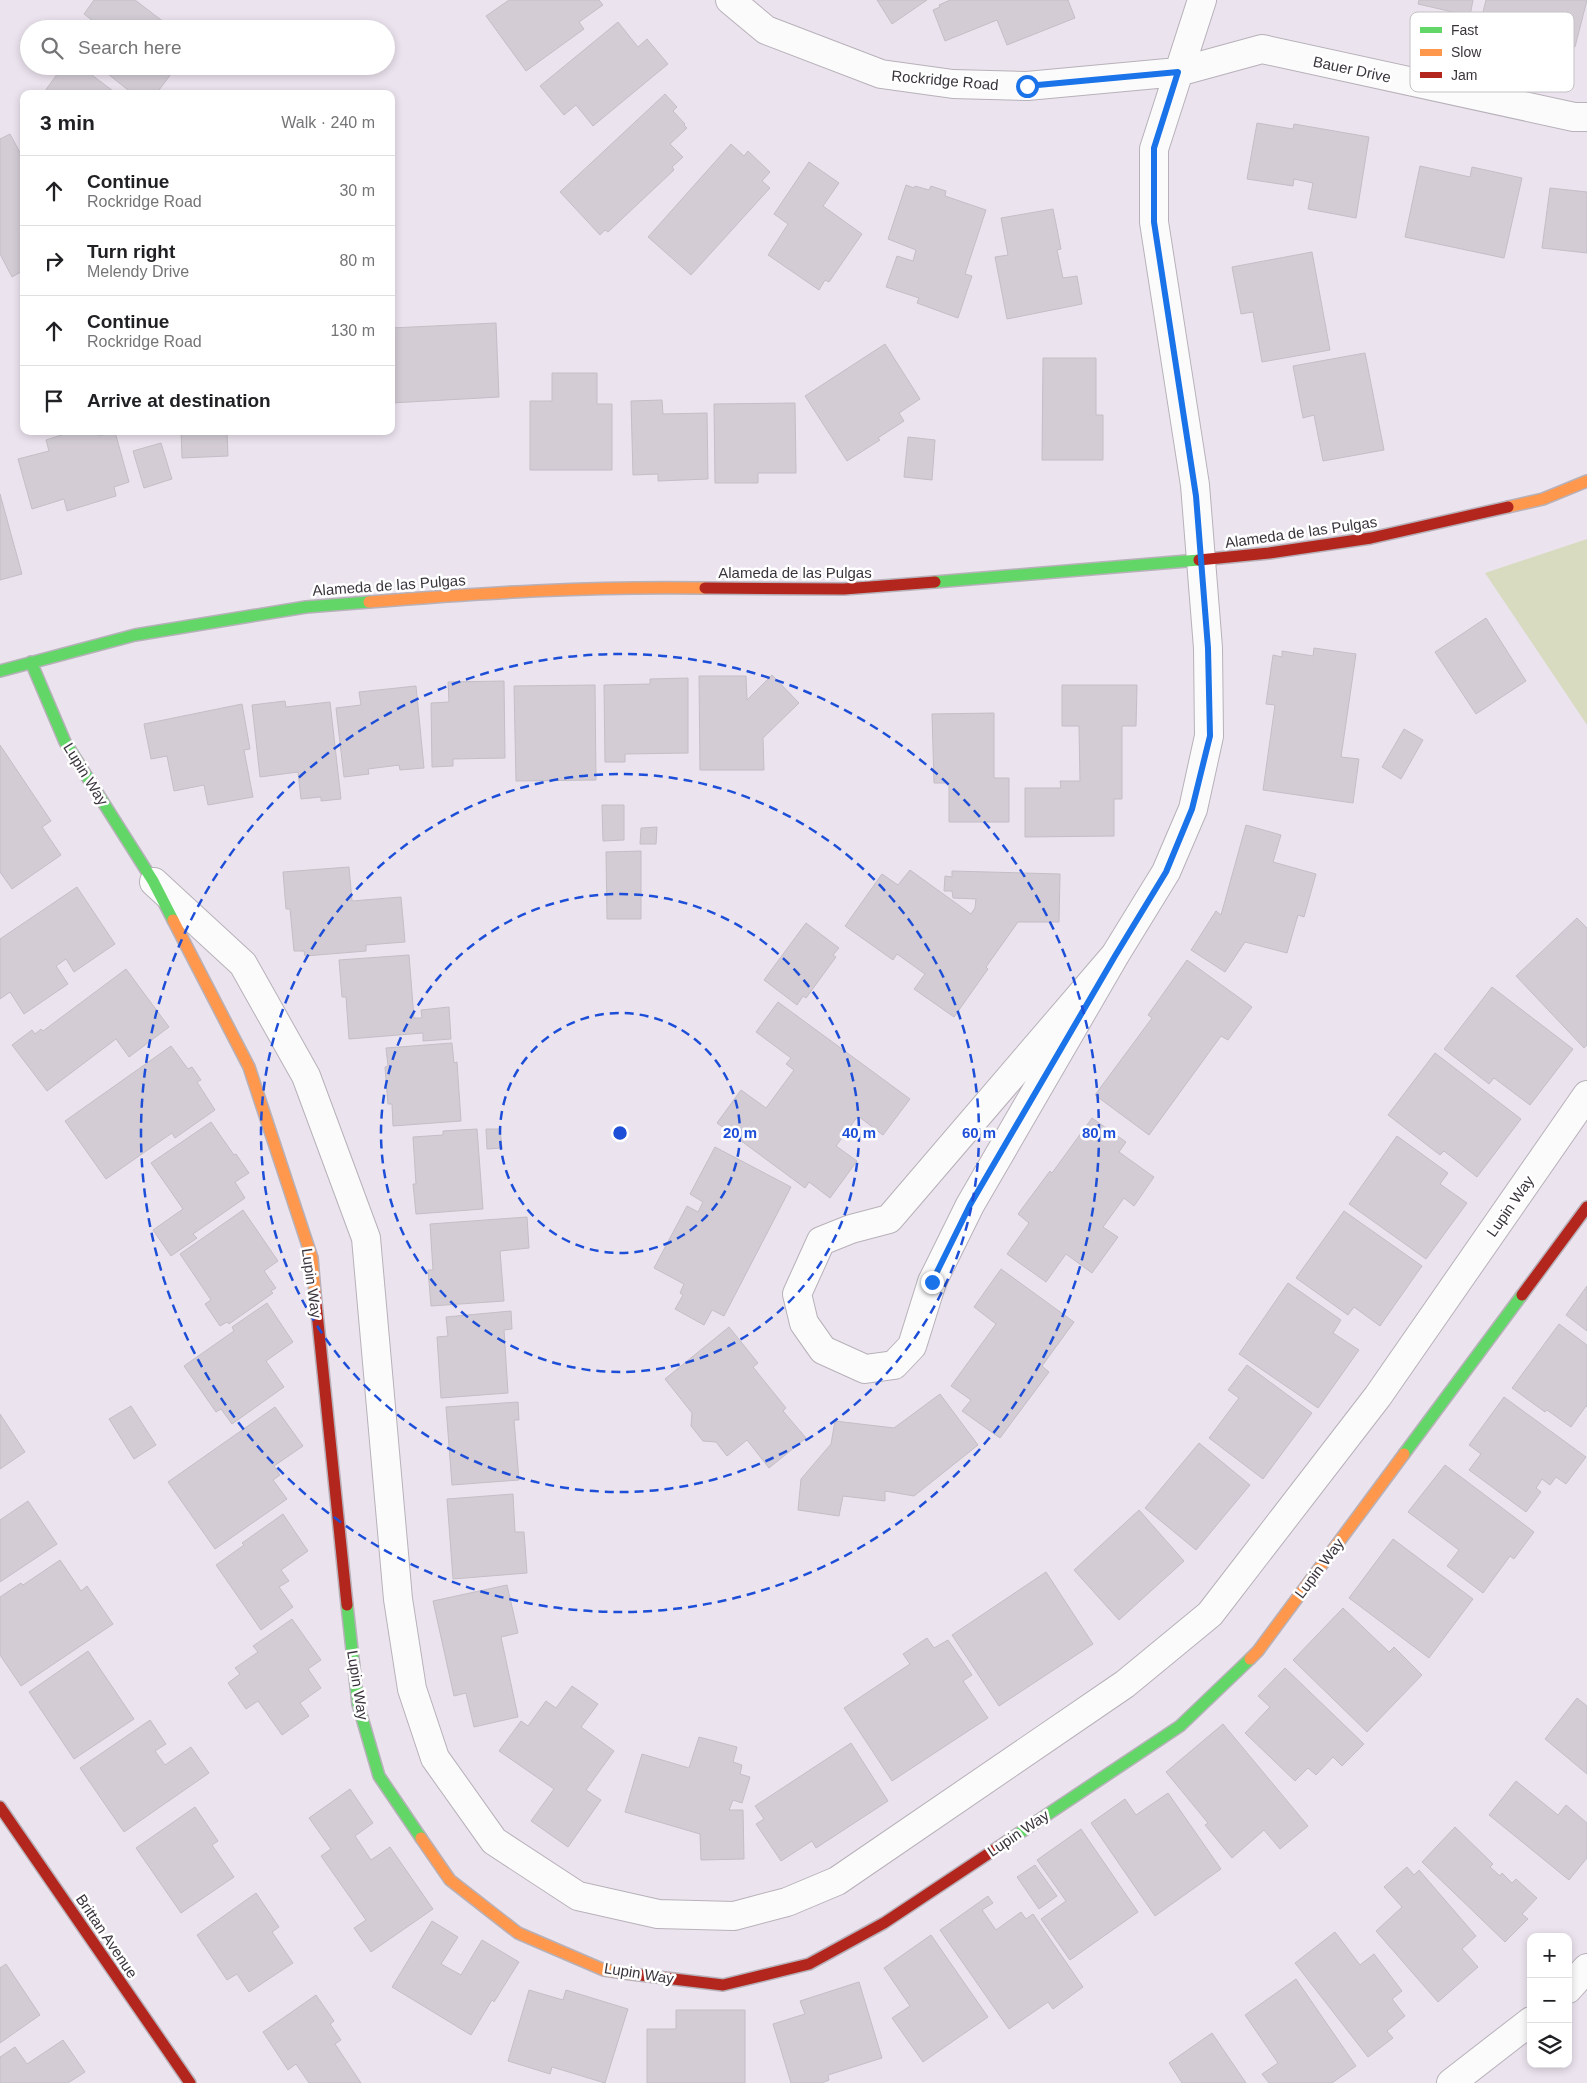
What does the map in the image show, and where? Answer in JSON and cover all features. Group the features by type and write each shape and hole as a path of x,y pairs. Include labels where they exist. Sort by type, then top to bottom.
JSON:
{"street":[{"name":"Rockridge Road","path":"730,0 766,30 881,74 953,84 1027,86 1178,72"},
{"path":"1115,956 889,1219 851,1229 821,1241 797,1294 804,1323 823,1350 865,1369 894,1365 912,1346 932,1282 970,1205 1166,872 1192,809 1210,736 1208,648 1195,485 1154,222 1154,148 1202,0"},
{"name":"Bauer Drive","path":"1178,72 1262,49 1410,81"},
{"name":"Bauer Drive","path":"1459,92 1574,117 1587,117"},
{"name":"Alameda de las Pulgas","path":"0,671 135,635 306,607 483,593 658,586 844,589 1202,560 1371,538 1543,499 1587,481"},
{"name":"Lupin Way","path":"31,662 65,742 153,881 249,1067 312,1258 328,1432 358,1704 379,1776 450,1880 518,1934 604,1970 723,1985 809,1964 884,1923 1180,1726 1258,1651 1587,1207"},
{"name":"Lupin Way","path":"153,881 243,964 306,1076 366,1238 398,1599 412,1689 435,1758 494,1841 578,1896 658,1914 734,1916 787,1902 837,1881 1124,1684 1210,1614 1378,1396 1587,1095"},
{"name":"Brittan Avenue","path":"0,1806 190,2083"},
{"path":"1572,1985 1587,1968"},
{"path":"1451,2083 1528,2023"}],"green space":[{"path":"1587,539 1587,725 1485,573"}],"building":[{"path":"94,0 135,0 161,20 92,20 84,14"},
{"path":"509,0 599,0 603,5 579,22 584,29 526,71 486,16"},
{"path":"877,0 927,0 892,24"},
{"path":"950,0 1068,0 1075,18 1007,45 997,20 945,41 933,10"},
{"path":"1419,0 1473,0 1471,12 1453,12 1418,4"},
{"path":"1486,0 1587,0 1575,47 1574,12 1483,12"},
{"path":"618,22 638,47 647,39 668,64 593,126 576,105 564,115 540,86"},
{"path":"57,75 92,75 112,90 46,90"},
{"path":"109,75 170,75 159,90 128,90"},
{"path":"665,94 677,107 673,111 687,128 670,144 683,157 672,167 674,170 608,232 605,230 600,235 560,192"},
{"path":"1257,123 1293,129 1294,124 1369,137 1356,218 1308,209 1313,183 1294,179 1293,186 1247,179"},
{"path":"10,134 20,153 20,272 12,277 0,254 0,139"},
{"path":"731,144 744,156 748,151 770,172 762,181 770,188 691,275 648,237"},
{"path":"809,162 839,183 823,206 862,234 829,282 825,280 819,290 768,255 788,224 774,214"},
{"path":"1420,166 1470,177 1472,167 1522,178 1504,258 1405,237"},
{"path":"906,185 929,190 931,186 946,191 945,196 986,210 965,274 972,276 958,318 917,303 919,298 886,287 897,256 913,261 916,250 888,239"},
{"path":"1550,188 1587,192 1587,253 1542,248"},
{"path":"1053,209 1061,249 1057,250 1063,278 1077,276 1082,304 1007,319 995,257 1008,255 1001,218"},
{"path":"1312,252 1330,350 1262,362 1253,312 1241,314 1232,267"},
{"path":"496,323 499,397 395,403 395,328"},
{"path":"885,344 920,399 899,413 904,421 878,438 880,440 847,461 805,396"},
{"path":"1365,353 1384,450 1323,461 1314,415 1303,418 1293,366"},
{"path":"1043,358 1096,358 1096,415 1103,415 1103,460 1042,460"},
{"path":"552,373 597,373 597,404 612,404 612,470 530,470 530,401 552,401"},
{"path":"662,400 663,414 707,413 708,479 658,481 658,474 633,475 631,401"},
{"path":"795,403 796,473 758,473 758,483 715,483 714,404"},
{"path":"62,435 116,435 129,482 114,487 116,496 67,511 64,499 32,509 18,459 49,451 46,440"},
{"path":"181,435 227,435 228,456 182,458"},
{"path":"908,437 935,440 932,480 904,477"},
{"path":"161,443 172,479 144,488 133,451"},
{"path":"0,494 22,574 0,580"},
{"path":"1486,618 1526,681 1476,714 1435,652"},
{"path":"1314,648 1356,654 1341,757 1359,759 1353,803 1263,790 1275,705 1266,704 1273,655 1282,657 1282,651 1313,656"},
{"path":"772,675 799,703 763,738 764,770 700,770 699,676 746,676 747,700"},
{"path":"688,678 688,753 625,754 625,762 605,762 604,685 650,684 650,679"},
{"path":"504,681 505,758 453,759 453,766 432,767 431,703 449,702 448,682"},
{"path":"595,685 596,780 516,781 514,686"},
{"path":"1062,685 1137,685 1136,726 1122,726 1122,799 1114,799 1114,836 1025,837 1025,788 1061,788 1060,781 1080,781 1079,726 1062,726"},
{"path":"416,686 424,768 400,770 399,765 368,769 369,774 344,777 336,708 361,705 359,692"},
{"path":"285,701 286,707 330,702 341,799 321,801 321,797 301,799 298,772 260,777 252,705"},
{"path":"242,704 250,749 244,750 253,797 208,805 204,785 174,791 167,756 151,759 144,724"},
{"path":"994,713 994,778 1009,778 1009,822 949,822 949,783 934,783 932,714"},
{"path":"1404,729 1423,740 1401,779 1382,767"},
{"path":"0,745 51,821 42,827 61,855 12,889 0,872"},
{"path":"602,805 624,805 624,840 603,841"},
{"path":"1246,825 1281,835 1273,862 1316,874 1304,917 1298,915 1287,953 1245,942 1225,972 1191,950 1216,911 1221,915"},
{"path":"657,827 656,844 640,844 641,828"},
{"path":"641,851 641,919 607,919 606,852"},
{"path":"349,867 352,901 401,897 405,942 366,945 366,951 305,956 304,951 294,951 290,909 286,909 283,872"},
{"path":"910,870 971,914 975,908 976,899 953,898 952,891 944,891 945,876 952,877 952,871 1060,874 1059,922 1018,922 954,1017 914,989 925,974 897,954 893,960 845,926 882,874 898,885"},
{"path":"77,887 115,944 74,972 66,959 56,966 68,984 24,1014 10,992 0,999 0,939"},
{"path":"1577,918 1587,928 1587,1045 1584,1048 1516,976"},
{"path":"806,923 839,948 833,955 836,957 806,998 803,996 797,1005 764,980"},
{"path":"409,955 414,1018 422,1018 421,1010 449,1007 451,1039 423,1041 423,1033 349,1039 346,997 342,997 339,960"},
{"path":"1187,960 1252,1007 1228,1040 1221,1036 1149,1135 1095,1095 1152,1018 1148,1015"},
{"path":"126,969 169,1027 129,1057 116,1039 47,1091 12,1045 32,1030 35,1034 41,1029 43,1031"},
{"path":"1492,987 1573,1049 1530,1105 1494,1078 1489,1084 1444,1049"},
{"path":"778,1002 910,1099 883,1135 858,1116 836,1146 857,1161 830,1198 809,1182 805,1188 717,1123 741,1090 766,1108 794,1070 786,1064 791,1058 756,1032"},
{"path":"452,1043 454,1063 457,1062 461,1121 393,1126 392,1104 388,1104 385,1067 388,1066 386,1048"},
{"path":"171,1046 188,1069 192,1067 201,1080 197,1082 215,1110 175,1138 172,1133 106,1179 65,1121"},
{"path":"1435,1053 1521,1119 1477,1177 1444,1151 1440,1155 1388,1115"},
{"path":"1092,1118 1126,1142 1119,1152 1154,1177 1134,1206 1124,1198 1103,1227 1118,1237 1092,1273 1066,1254 1046,1282 1007,1254 1029,1223 1018,1214 1050,1171 1052,1173"},
{"path":"211,1122 249,1173 235,1182 245,1198 193,1234 197,1238 171,1256 153,1230 183,1209 151,1163"},
{"path":"477,1129 483,1209 416,1214 413,1184 416,1184 413,1137 443,1135 443,1131"},
{"path":"486,1129 500,1129 502,1148 487,1149"},
{"path":"1397,1136 1448,1173 1440,1184 1467,1203 1426,1259 1349,1204"},
{"path":"715,1147 791,1187 724,1316 712,1310 704,1325 675,1309 683,1295 680,1293 684,1284 654,1268 687,1206 698,1212 703,1202 690,1194"},
{"path":"243,1210 278,1261 264,1271 276,1288 271,1291 273,1293 229,1324 227,1322 220,1326 205,1304 211,1300 180,1254"},
{"path":"1344,1211 1422,1266 1380,1326 1354,1307 1348,1315 1296,1278"},
{"path":"527,1217 529,1248 500,1251 504,1301 431,1306 428,1270 433,1270 430,1224"},
{"path":"1001,1269 1074,1322 1042,1366 1049,1372 1000,1438 962,1411 971,1400 951,1386 996,1324 974,1307"},
{"path":"1288,1283 1341,1320 1333,1333 1359,1350 1318,1408 1239,1354"},
{"path":"1587,1286 1587,1331 1566,1315"},
{"path":"267,1303 293,1342 266,1361 284,1387 232,1424 221,1409 216,1412 184,1366 234,1331 232,1327"},
{"path":"511,1311 512,1329 504,1330 508,1393 441,1398 437,1337 448,1336 446,1317"},
{"path":"1559,1324 1587,1345 1587,1407 1571,1427 1547,1410 1545,1412 1512,1388"},
{"path":"729,1327 758,1363 753,1367 786,1408 783,1411 806,1438 769,1468 747,1440 727,1456 716,1442 703,1441 691,1426 692,1413 665,1379"},
{"path":"1247,1365 1312,1413 1263,1479 1209,1438 1239,1398 1228,1390"},
{"path":"940,1394 978,1445 914,1496 885,1491 885,1501 843,1496 839,1516 798,1510 801,1479 831,1444 835,1421 894,1428"},
{"path":"1504,1397 1586,1457 1566,1484 1556,1477 1550,1485 1542,1479 1536,1488 1541,1492 1526,1512 1469,1470 1481,1454 1469,1445"},
{"path":"518,1402 519,1420 514,1420 519,1480 452,1485 446,1407"},
{"path":"131,1406 156,1445 134,1459 109,1419"},
{"path":"275,1407 303,1446 274,1466 280,1475 273,1480 287,1499 215,1549 168,1482"},
{"path":"0,1414 25,1452 0,1469"},
{"path":"1199,1443 1250,1485 1196,1550 1145,1508"},
{"path":"1445,1465 1534,1532 1514,1559 1510,1556 1483,1593 1447,1566 1459,1550 1408,1512"},
{"path":"513,1494 515,1532 524,1532 527,1573 453,1579 447,1499"},
{"path":"28,1501 57,1544 0,1582 0,1520"},
{"path":"1139,1510 1184,1561 1119,1620 1074,1570"},
{"path":"283,1514 308,1551 281,1570 289,1581 279,1587 293,1607 261,1630 216,1565 244,1545 242,1543"},
{"path":"1393,1539 1473,1599 1429,1658 1349,1598"},
{"path":"60,1560 81,1591 87,1586 113,1624 21,1686 0,1655 0,1597 21,1583 23,1585"},
{"path":"1046,1572 1093,1644 999,1706 952,1635"},
{"path":"507,1585 518,1633 501,1637 518,1717 474,1727 466,1693 454,1696 433,1601"},
{"path":"1343,1608 1389,1652 1394,1647 1422,1675 1367,1732 1293,1660"},
{"path":"292,1619 321,1660 308,1669 321,1688 300,1703 309,1716 282,1735 258,1701 246,1709 228,1683 240,1674 235,1668 258,1652 253,1646"},
{"path":"927,1638 934,1648 948,1640 972,1675 963,1681 988,1718 892,1781 844,1708 910,1664 903,1654"},
{"path":"88,1651 134,1719 74,1759 29,1692"},
{"path":"1285,1668 1364,1744 1342,1766 1333,1757 1316,1775 1308,1768 1295,1781 1245,1733 1270,1707 1258,1696"},
{"path":"572,1686 598,1704 581,1727 614,1751 586,1790 601,1800 568,1847 531,1821 554,1789 499,1751 521,1721 528,1726 546,1701 556,1708"},
{"path":"1577,1698 1587,1706 1587,1774 1545,1739"},
{"path":"150,1720 166,1744 155,1751 165,1765 191,1747 209,1773 124,1832 80,1768"},
{"path":"1223,1724 1308,1826 1280,1849 1264,1830 1232,1858 1205,1825 1208,1823 1166,1772"},
{"path":"699,1737 737,1747 733,1762 742,1765 740,1774 750,1777 742,1803 733,1800 729,1810 743,1810 744,1859 701,1860 700,1834 625,1812 642,1754 689,1768"},
{"path":"851,1743 888,1801 816,1848 812,1841 781,1861 756,1824 764,1819 755,1806"},
{"path":"1516,1781 1558,1815 1566,1805 1587,1823 1587,1858 1569,1880 1489,1815"},
{"path":"350,1789 373,1823 355,1836 371,1860 390,1847 433,1909 371,1952 354,1928 366,1920 321,1856 331,1849 309,1818"},
{"path":"1168,1793 1221,1869 1155,1916 1091,1823 1125,1799 1136,1815"},
{"path":"195,1807 218,1841 212,1845 234,1877 181,1913 136,1848"},
{"path":"1455,1827 1493,1864 1490,1867 1500,1876 1502,1873 1512,1883 1516,1879 1537,1898 1522,1914 1528,1919 1505,1942 1422,1862"},
{"path":"1081,1829 1138,1912 1070,1960 1041,1919 1066,1901 1037,1860"},
{"path":"1035,1865 1057,1896 1039,1909 1017,1877"},
{"path":"1407,1867 1414,1875 1419,1870 1476,1936 1462,1949 1478,1967 1438,2002 1376,1931 1402,1907 1384,1887"},
{"path":"256,1893 279,1927 272,1932 293,1963 249,1992 237,1974 227,1980 197,1935"},
{"path":"988,1896 993,1903 982,1910 996,1930 1021,1912 1026,1919 1033,1914 1083,1987 1053,2009 1048,2002 1009,2029 940,1930"},
{"path":"432,1921 458,1937 441,1964 461,1975 482,1940 519,1962 494,2002 492,2000 471,2035 392,1987"},
{"path":"1335,1932 1360,1965 1374,1954 1402,1991 1392,1999 1405,2016 1387,2031 1393,2038 1368,2057 1295,1963"},
{"path":"931,1935 988,2017 923,2062 892,2018 910,2006 884,1968"},
{"path":"6,1964 40,2015 0,2043 0,1968"},
{"path":"1296,1979 1356,2066 1332,2083 1269,2083 1262,2074 1278,2063 1245,2015"},
{"path":"859,1982 882,2058 828,2075 829,2080 822,2083 791,2083 773,2024 805,2014 800,2001"},
{"path":"529,1990 563,2000 566,1990 628,2009 605,2083 552,2067 550,2074 508,2061"},
{"path":"316,1995 334,2021 330,2024 341,2040 335,2044 361,2083 309,2083 296,2064 288,2070 263,2032"},
{"path":"676,2010 745,2010 745,2083 647,2083 647,2029 676,2029"},
{"path":"1212,2033 1246,2083 1182,2083 1169,2063"},
{"path":"63,2040 85,2072 68,2083 0,2083 0,2057 15,2047 27,2064"}],"traffic: fast":[{"path":"935,582 1199,560"},
{"path":"0,671 135,635 306,607 369,602"},
{"path":"31,662 65,742 153,881 173,920"},
{"path":"1404,1454 1522,1295"},
{"path":"347,1605 358,1704 379,1776 421,1838"},
{"path":"1006,1842 1180,1726 1250,1659"}],"traffic: slow":[{"path":"1508,507 1543,499 1587,481"},
{"path":"369,602 537,591 705,588"},
{"path":"173,920 249,1067 312,1258 315,1293"},
{"path":"1250,1659 1258,1651 1404,1454"},
{"path":"421,1838 450,1880 518,1933 604,1970 632,1974"}],"traffic: jam":[{"path":"1199,560 1269,553 1371,538 1508,507"},
{"path":"705,588 844,589 935,582"},
{"path":"1522,1295 1587,1207"},
{"path":"315,1293 347,1605"},
{"path":"0,1807 190,2083"},
{"path":"632,1974 723,1985 809,1964 884,1923 1006,1842"}],"route":[{"path":"932,1282 970,1205 1166,872 1192,809 1210,736 1208,648 1196,496 1154,222 1154,148 1178,72 1027,86"}]}
